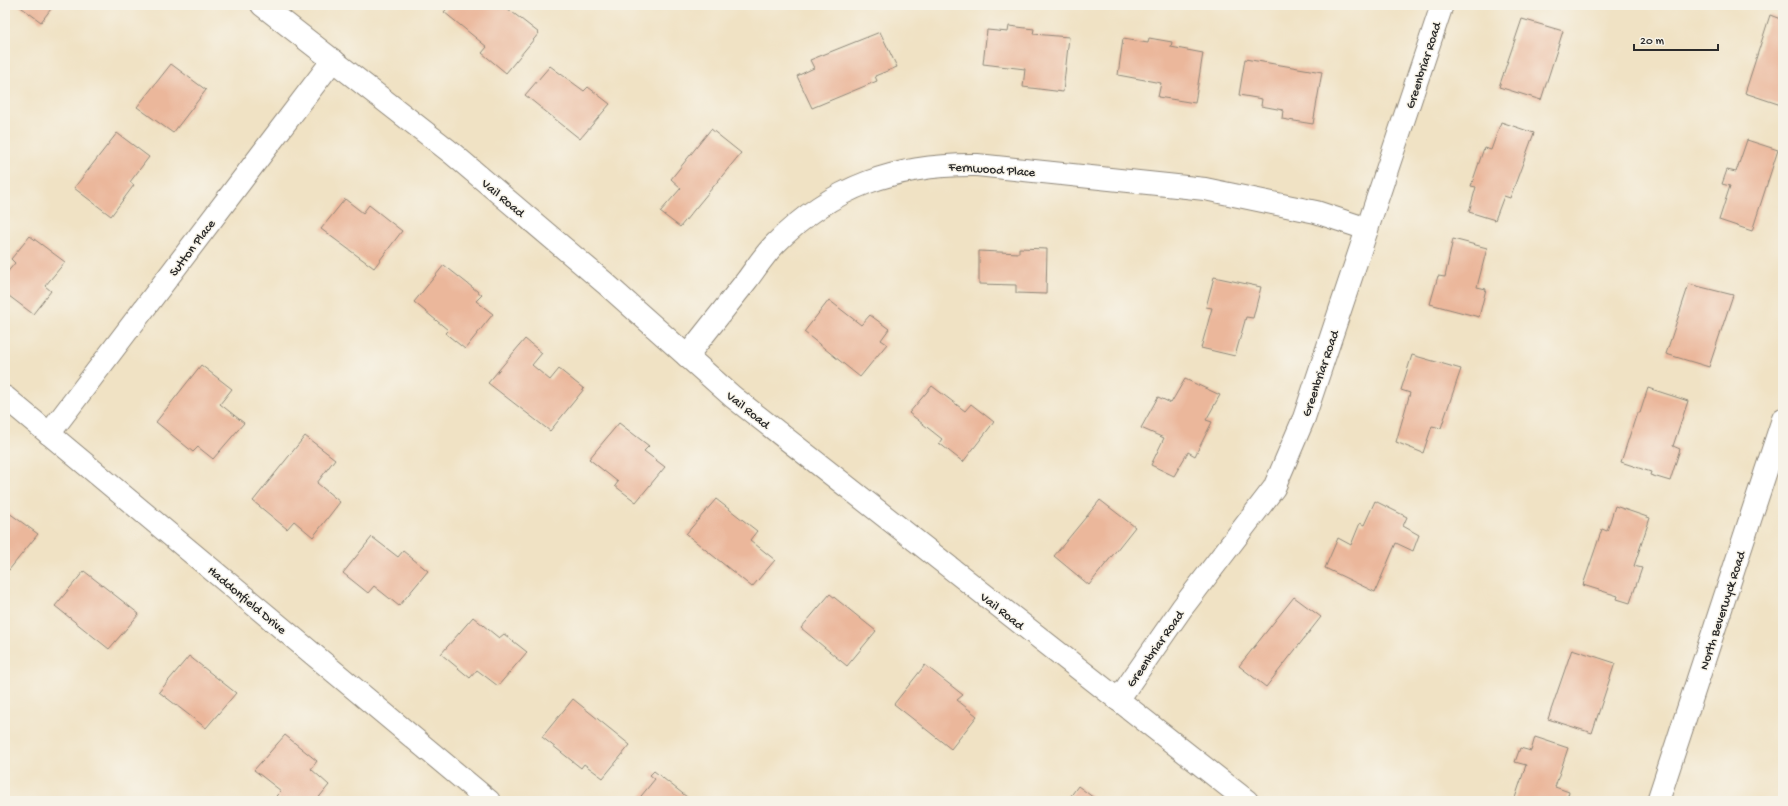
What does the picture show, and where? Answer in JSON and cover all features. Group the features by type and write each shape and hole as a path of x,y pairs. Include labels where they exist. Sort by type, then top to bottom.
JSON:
{"street":[{"name":"Vail Road","path":"262,5 453,154 605,283 733,397 1245,800"},
{"name":"Greenbriar Road","path":"1118,700 1182,608 1274,488 1304,418 1442,5"},
{"name":"Sutton Place","path":"49,434 333,60"},
{"name":"Fernwood Place","path":"687,356 774,245 802,219 841,194 869,181 905,170 943,164 977,165 1205,189 1316,212 1367,229"},
{"name":"Haddonfield Drive","path":"5,397 490,801"},
{"name":"North Beverwyck Road","path":"1658,801 1783,419"}],"building":[{"path":"18,5 54,5 41,22"},
{"path":"450,5 503,5 539,33 506,73 482,53 487,47 444,12"},
{"path":"1770,15 1783,20 1783,97 1781,105 1745,93"},
{"path":"1522,19 1563,31 1541,100 1499,87"},
{"path":"1009,26 1034,29 1033,34 1069,37 1063,92 1023,87 1025,69 983,64 987,30 1008,32"},
{"path":"880,32 897,67 875,76 877,81 812,108 797,76 814,68 810,60"},
{"path":"1149,38 1172,42 1171,47 1203,53 1195,103 1158,97 1161,83 1118,75 1123,39 1148,43"},
{"path":"1245,59 1322,72 1313,124 1282,119 1283,110 1261,106 1262,99 1239,95"},
{"path":"171,64 206,90 173,133 137,107"},
{"path":"550,66 584,91 588,87 610,104 580,139 525,95"},
{"path":"1501,122 1534,133 1510,198 1504,196 1495,220 1469,212 1476,187 1471,186 1484,148 1491,150"},
{"path":"711,129 741,153 680,227 660,212 681,188 671,179"},
{"path":"117,133 149,157 130,182 134,185 111,216 74,188"},
{"path":"1747,140 1778,150 1752,231 1719,220 1730,186 1722,184 1727,170 1736,172"},
{"path":"345,199 363,213 369,205 402,231 374,268 321,229"},
{"path":"30,236 65,262 45,286 51,291 33,314 5,293 5,275 15,263 11,259"},
{"path":"1453,239 1487,248 1477,287 1486,289 1479,317 1430,304 1438,276 1445,277"},
{"path":"1019,248 1047,249 1046,294 1016,293 1016,285 979,284 979,251 1019,253"},
{"path":"444,265 482,295 476,301 493,314 465,349 445,333 448,330 414,302"},
{"path":"1214,277 1261,287 1253,318 1246,317 1235,356 1201,348 1212,308 1206,307"},
{"path":"1689,284 1733,295 1709,367 1666,354"},
{"path":"829,300 861,325 870,315 889,329 881,340 887,344 860,377 804,332"},
{"path":"525,339 542,353 532,365 550,380 559,369 584,389 550,431 488,383"},
{"path":"1412,355 1461,369 1441,428 1432,426 1423,453 1396,442 1410,393 1401,390"},
{"path":"201,365 232,389 220,404 244,423 213,459 198,447 193,452 156,422"},
{"path":"1185,379 1220,395 1206,420 1212,422 1195,456 1188,452 1174,476 1151,465 1164,438 1141,428 1158,397 1171,403"},
{"path":"932,386 965,411 971,404 994,422 963,462 939,443 942,439 909,413"},
{"path":"1648,388 1688,401 1673,446 1680,449 1670,481 1650,475 1651,472 1621,462 1637,413 1640,413"},
{"path":"619,423 649,446 644,451 665,467 636,502 615,486 618,482 589,459"},
{"path":"305,436 335,459 317,483 340,502 313,537 294,521 287,529 253,501"},
{"path":"716,499 757,531 750,540 775,560 752,587 686,534"},
{"path":"1100,500 1135,527 1089,585 1054,556"},
{"path":"1375,501 1407,517 1403,526 1419,535 1413,551 1396,543 1375,592 1325,568 1338,538 1351,545 1360,523 1364,525"},
{"path":"1615,506 1650,518 1634,566 1642,568 1630,603 1617,599 1618,596 1583,585 1602,529 1607,531"},
{"path":"5,510 38,534 9,570 5,567"},
{"path":"372,537 398,557 403,551 428,571 399,606 374,586 368,593 343,573"},
{"path":"84,571 139,614 109,649 55,606"},
{"path":"830,594 876,631 847,666 801,628"},
{"path":"1294,597 1321,617 1266,687 1239,666"},
{"path":"473,617 499,638 504,634 527,652 498,686 477,670 470,678 441,654"},
{"path":"1572,649 1615,663 1592,733 1548,719"},
{"path":"189,656 236,693 206,728 159,692"},
{"path":"925,665 963,695 957,700 977,716 951,749 894,704"},
{"path":"573,699 630,745 603,778 584,764 581,768 542,737"},
{"path":"285,735 317,761 311,769 329,785 316,801 281,801 276,796 281,791 254,770"},
{"path":"1535,737 1568,748 1555,787 1569,792 1566,801 1514,801 1526,765 1515,762 1520,748 1531,751"},
{"path":"654,771 692,801 637,801 655,779 650,775"},
{"path":"1078,786 1098,801 1067,801"}]}
